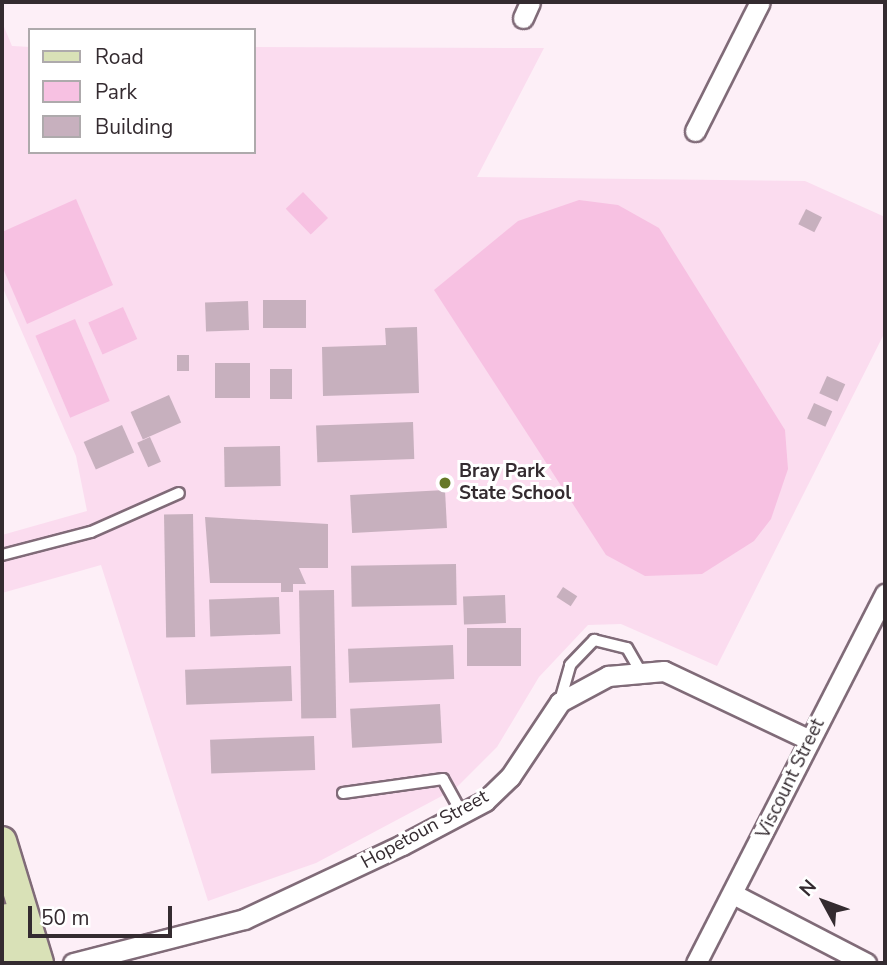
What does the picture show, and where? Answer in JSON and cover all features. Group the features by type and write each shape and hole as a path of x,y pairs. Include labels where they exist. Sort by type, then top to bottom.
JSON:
{"street":[{"path":"695,131 760,2"},
{"name":"Viscount Street","path":"696,963 885,593"},
{"name":"Hopetoun Street","path":"73,963 292,901 462,813 510,777 560,702 608,676 639,669 687,679 810,740"},
{"path":"2,841 39,963"},
{"path":"733,894 866,963"},
{"path":"2,895 18,963"}],"lane":[{"path":"2,555 92,532 180,493"},
{"path":"560,702 570,665 594,640 627,648 639,669"},
{"path":"343,793 443,779 462,813"}],"shaded area":[{"name":"Bray Park State School","path":"2,22 12,46 28,47 28,154 256,154 256,47 544,48 477,177 805,181 885,217 885,332 717,666 621,624 588,625 539,677 497,747 455,789 316,863 208,901 101,565 2,593 2,535 87,511 76,456 2,286"}],"green space":[{"path":"303,192 328,218 311,235 286,209"},
{"path":"76,199 113,285 27,324 2,266 2,232"},
{"path":"579,200 618,205 659,228 785,430 788,469 771,519 754,541 702,574 645,576 606,555 434,290 518,221"},
{"path":"123,307 137,339 103,354 88,322"},
{"path":"75,319 110,401 70,418 35,336"}],"building":[{"path":"806,209 822,217 814,232 798,224"},
{"path":"263,300 306,300 306,328 263,328"},
{"path":"248,301 249,330 206,331 205,303"},
{"path":"417,327 419,393 323,396 322,347 386,345 385,328"},
{"path":"177,355 189,355 189,371 177,371"},
{"path":"215,363 250,363 250,398 215,398"},
{"path":"270,369 292,369 292,399 270,399"},
{"path":"827,376 845,384 838,401 819,393"},
{"path":"169,395 181,422 143,439 131,412"},
{"path":"814,403 832,411 825,427 807,419"},
{"path":"413,422 414,459 317,462 316,425"},
{"path":"122,425 134,452 96,469 84,442"},
{"path":"150,437 161,462 148,467 137,443"},
{"path":"280,446 281,486 225,487 224,447"},
{"path":"445,490 447,528 352,533 350,495"},
{"path":"193,514 195,637 166,637 164,515"},
{"path":"205,517 328,524 328,568 299,568 306,584 293,584 293,592 281,592 281,583 210,583"},
{"path":"456,564 457,605 352,607 351,566"},
{"path":"563,587 577,596 571,606 556,597"},
{"path":"334,590 336,718 301,719 299,591"},
{"path":"505,595 506,623 464,624 463,596"},
{"path":"279,597 280,634 210,636 209,599"},
{"path":"467,628 521,628 521,666 467,666"},
{"path":"453,645 454,679 349,683 348,649"},
{"path":"291,666 292,701 186,705 185,670"},
{"path":"440,704 442,743 352,748 350,709"},
{"path":"314,736 315,770 211,774 210,740"}],"place":[{"name":"Bray Park State School","path":"445,483"}]}
